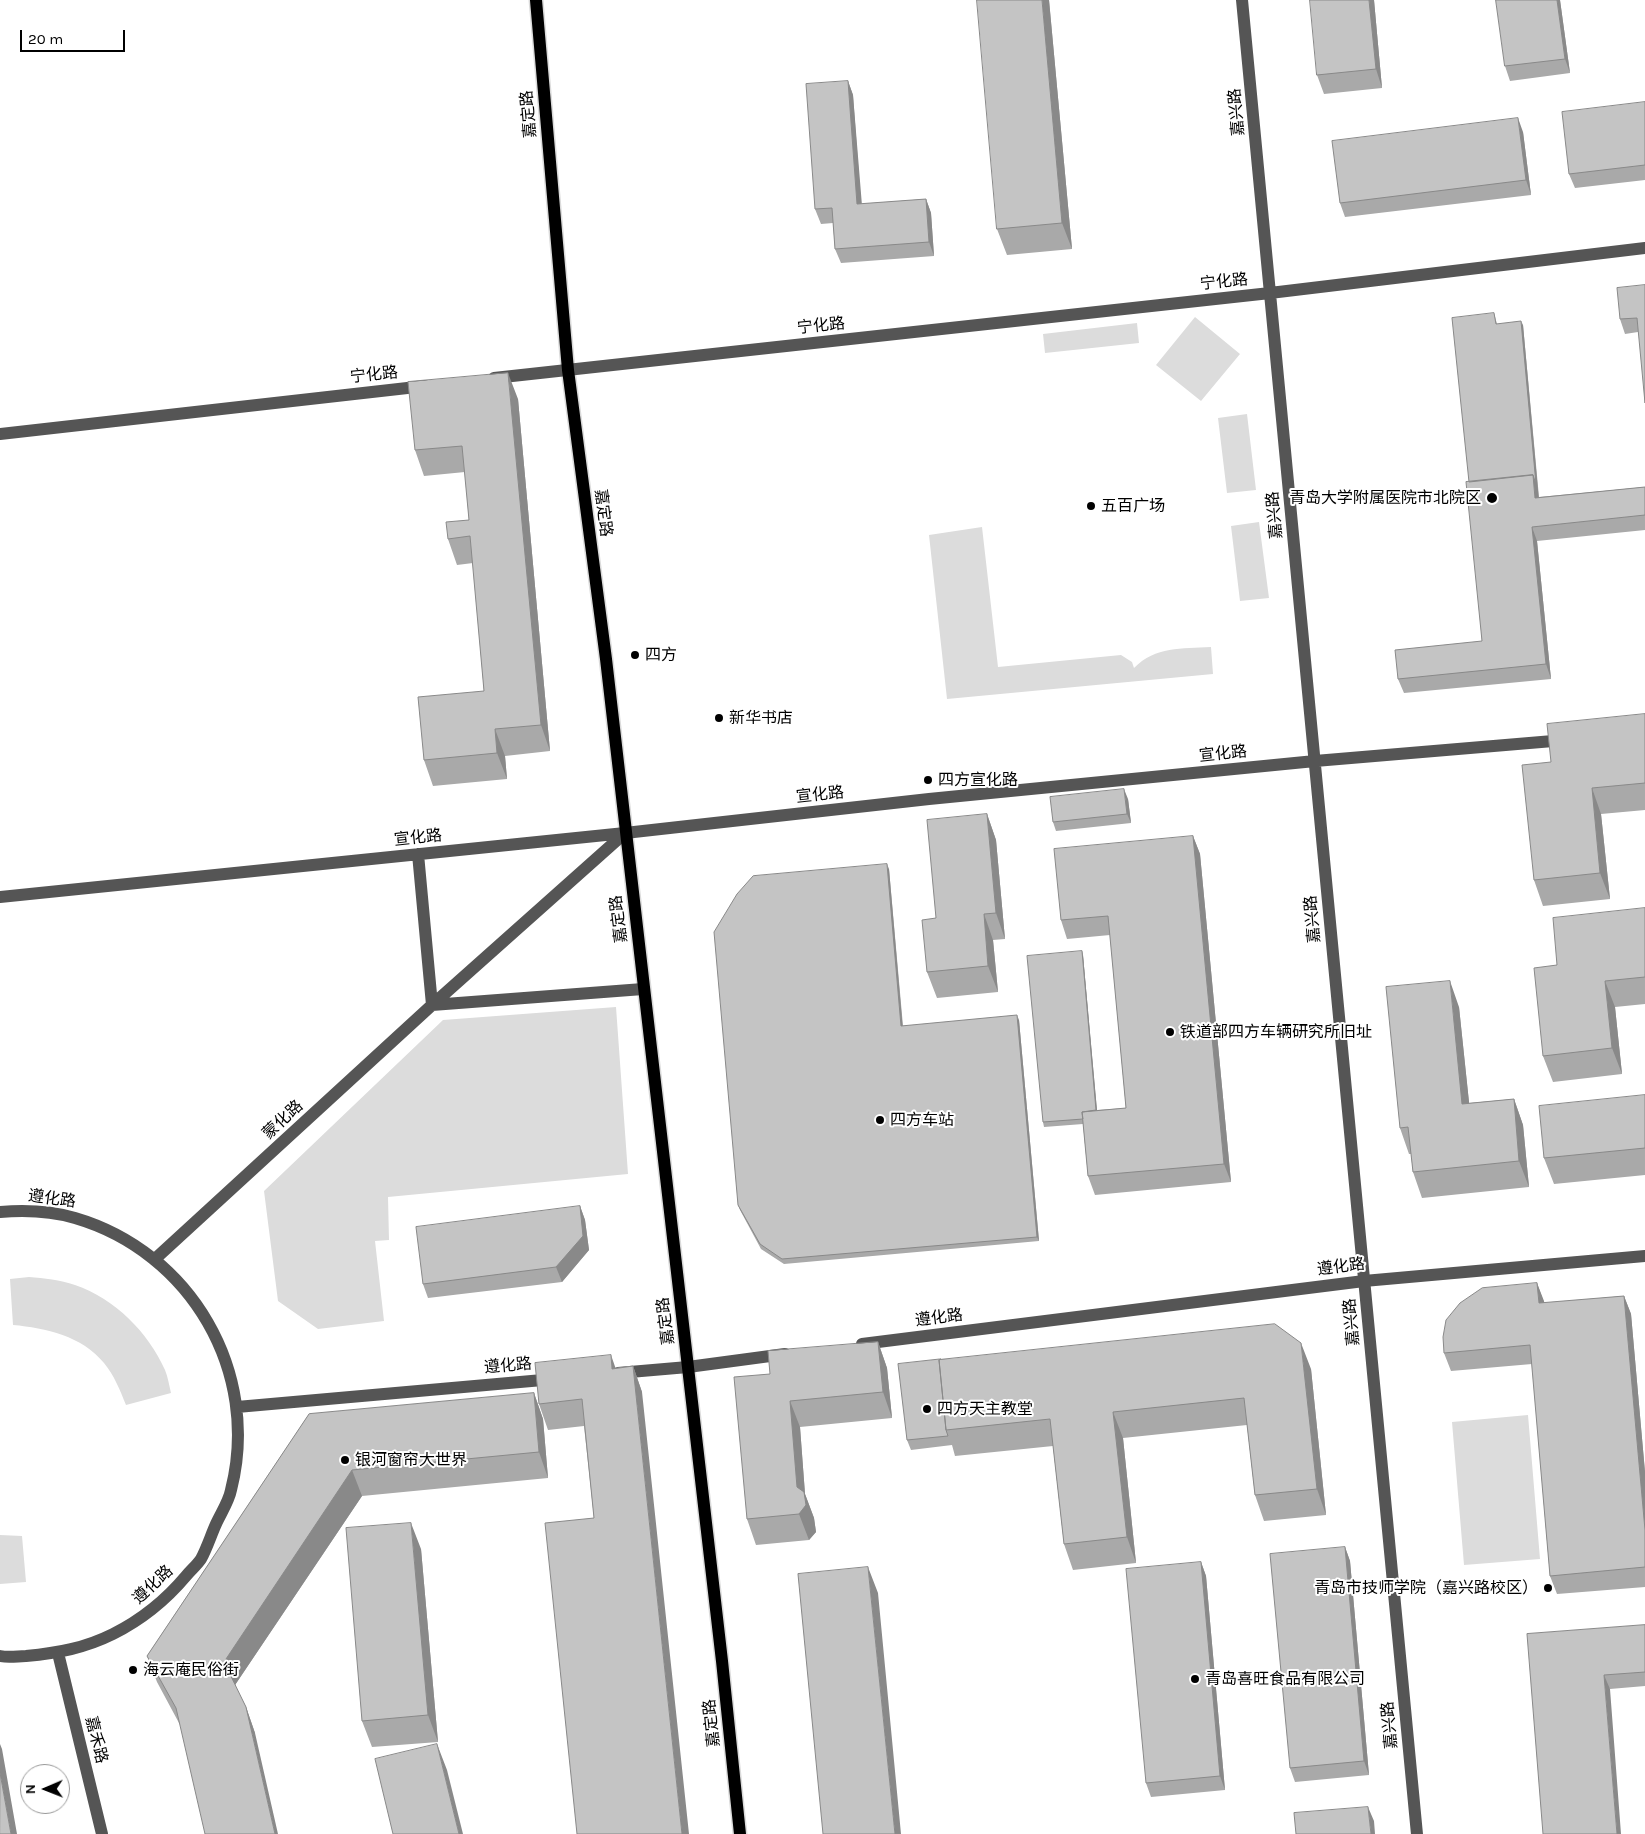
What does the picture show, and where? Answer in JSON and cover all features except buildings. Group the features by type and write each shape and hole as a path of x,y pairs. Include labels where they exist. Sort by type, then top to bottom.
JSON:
{"main road":[{"name":"嘉定路","path":"536,0 568,370 606,658 722,1661 740,1834"}],"street":[{"name":"嘉兴路","path":"1242,0 1417,1834"},
{"name":"宁化路","path":"480,380 1270,293 1645,248"},
{"name":"宁化路","path":"0,434 441,384"},
{"name":"宣化路","path":"0,897 625,833 929,799 1315,761 1577,739"},
{"name":"蒙化路","path":"155,1259 432,1005 625,833"},
{"path":"418,854 432,1005 643,989"},
{"name":"遵化路","path":"0,1212 27,1210 74,1218 117,1234 155,1259 188,1292 213,1330 228,1368 237,1407 238,1450 231,1491 200,1559 172,1594 137,1622 99,1641 58,1653 0,1656"},
{"name":"遵化路","path":"852,1345 1364,1281 1645,1256"},
{"path":"609,1374 794,1353"},
{"name":"遵化路","path":"237,1407 570,1377"},
{"name":"嘉禾路","path":"58,1653 102,1834"}],"shaded area":[{"path":"1195,317 1240,354 1201,401 1156,365"},
{"path":"1137,323 1139,343 1045,353 1043,334"},
{"path":"1247,414 1256,490 1227,493 1218,418"},
{"path":"1259,522 1269,598 1240,601 1231,526"},
{"path":"982,527 998,667 1121,655 1132,662 1134,668 1142,661 1160,652 1211,647 1213,674 947,699 929,535"},
{"path":"616,1007 628,1174 388,1197 389,1240 375,1241 384,1321 318,1329 278,1301 264,1191 443,1020"},
{"path":"29,1277 75,1285 90,1291 117,1308 140,1330 158,1356 168,1378 171,1393 126,1405 117,1383 108,1368 85,1346 50,1331 13,1325 10,1279"},
{"path":"1528,1415 1540,1559 1464,1565 1452,1422"},
{"path":"0,1535 22,1536 26,1582 0,1584"}],"place":[{"name":"青岛大学附属医院市北院区","path":"1492,498"},
{"name":"五百广场","path":"1091,506"},
{"name":"四方","path":"635,655"},
{"name":"新华书店","path":"719,718"},
{"name":"四方宣化路","path":"928,780"},
{"name":"铁道部四方车辆研究所旧址","path":"1170,1032"},
{"name":"四方车站","path":"880,1120"},
{"name":"四方天主教堂","path":"927,1409"},
{"name":"银河窗帘大世界","path":"345,1460"},
{"name":"青岛市技师学院（嘉兴路校区）","path":"1548,1588"},
{"name":"海云庵民俗街","path":"133,1670"},
{"name":"青岛喜旺食品有限公司","path":"1195,1679"}]}
